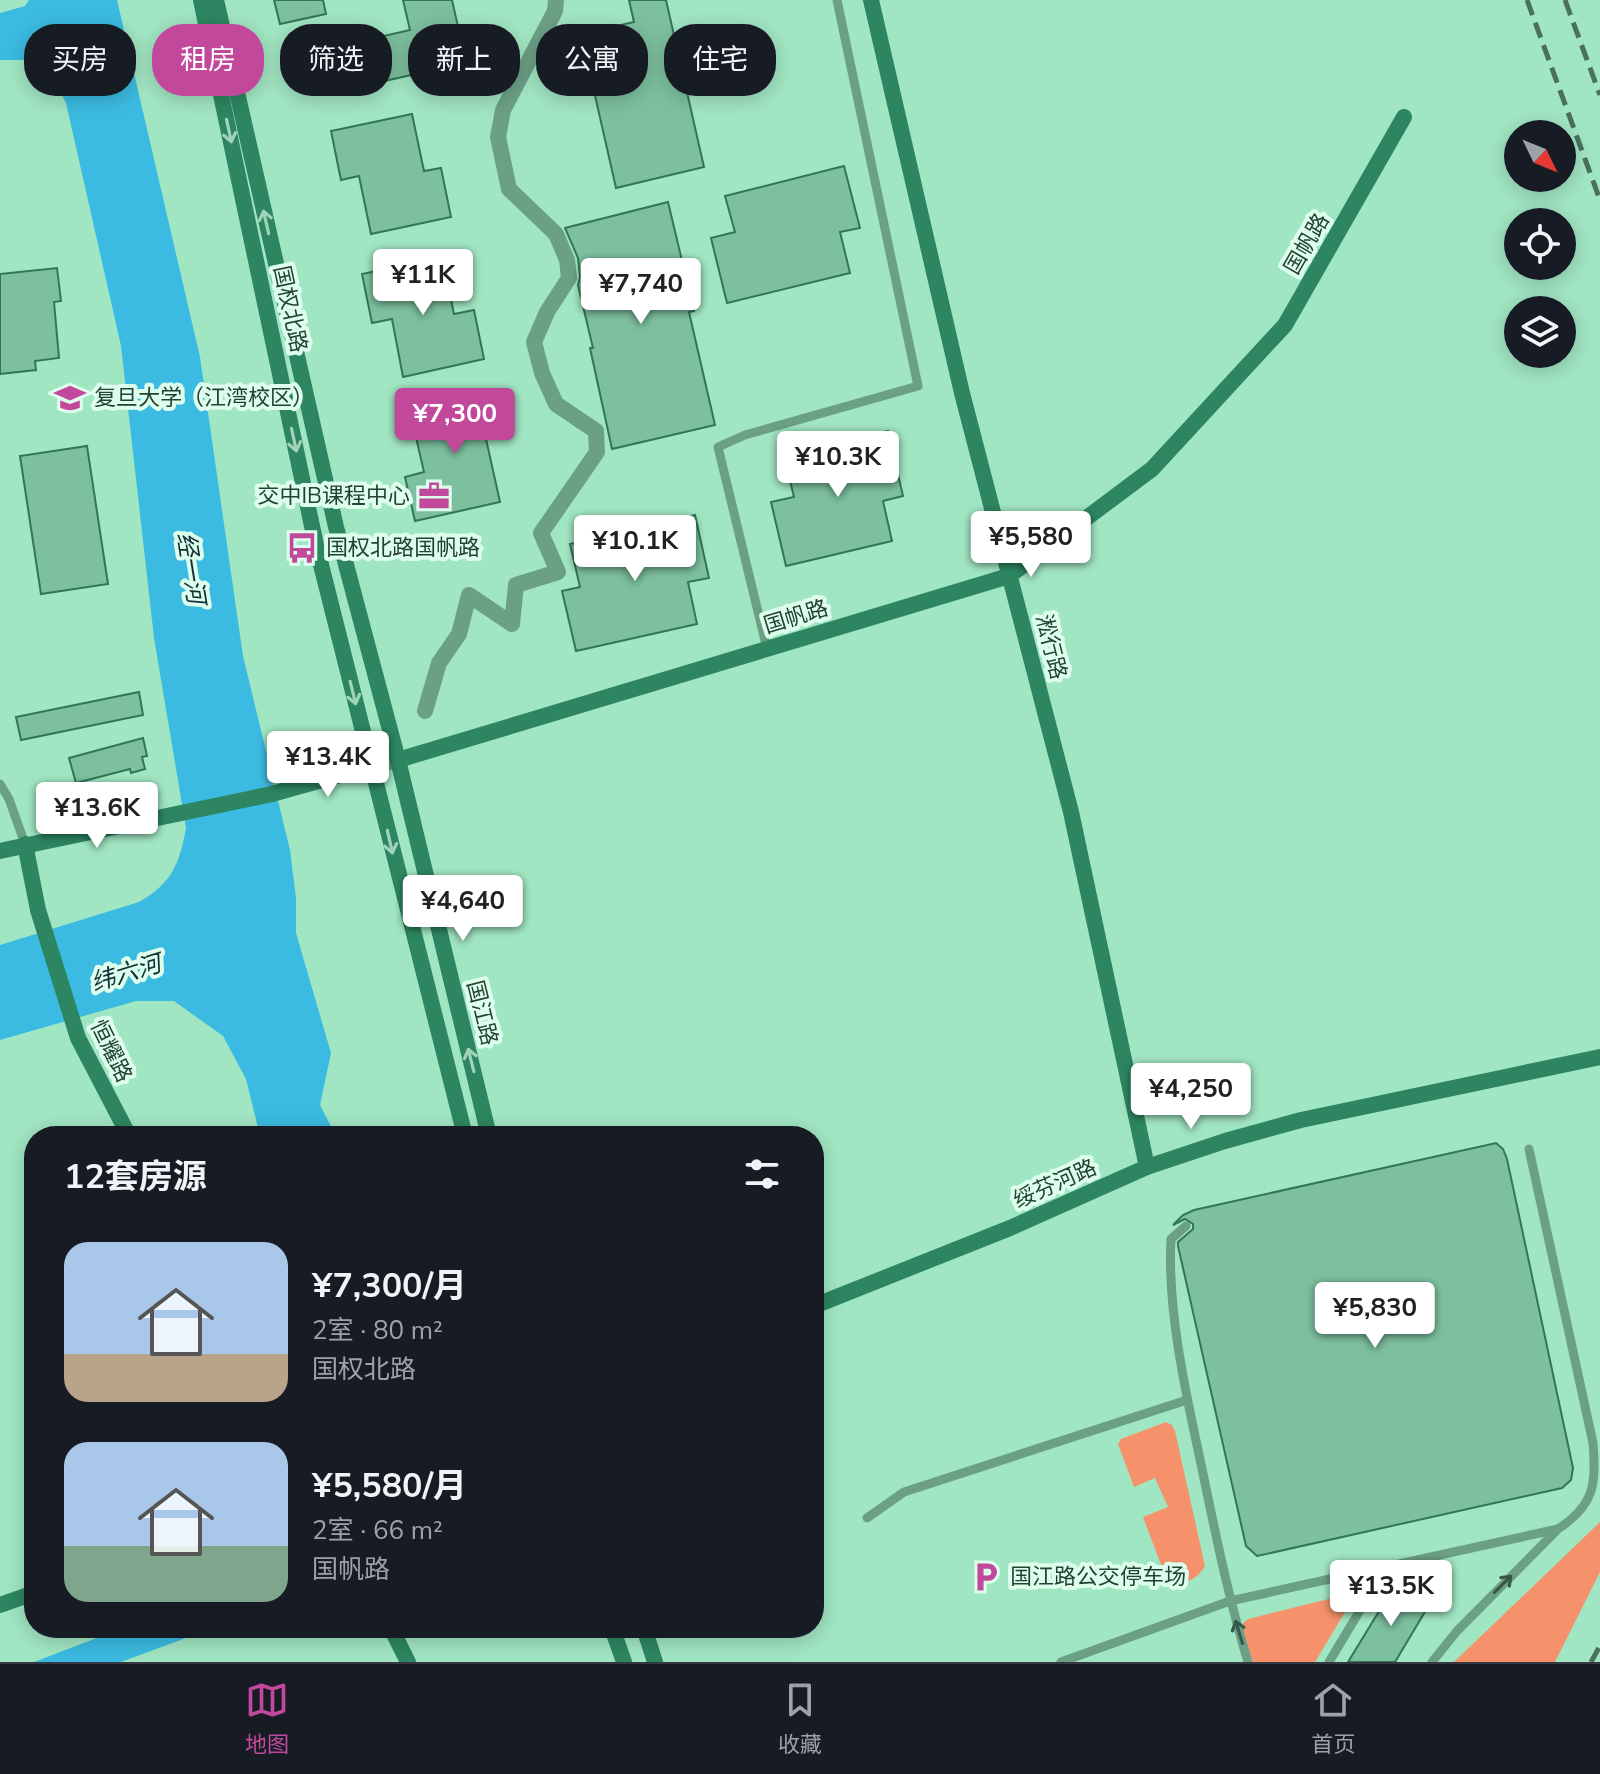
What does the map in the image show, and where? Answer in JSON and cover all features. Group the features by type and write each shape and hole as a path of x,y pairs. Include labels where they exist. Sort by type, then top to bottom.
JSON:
{"street":[{"name":"国权北路","path":"201,0 316,545 372,766"},
{"name":"国权北路","path":"216,0 336,527 398,760"},
{"path":"425,711 439,663 459,634 469,595 512,624 516,585 558,572 541,533 597,452 596,431 556,404 542,373 534,342 547,312 569,278 567,260 556,234 509,189 498,137 503,110 555,11 556,0"},
{"name":"淞行路","path":"871,0 962,393 1071,812 1147,1167"},
{"name":"国帆路","path":"0,851 272,794 398,760 1009,576 1152,469 1285,325 1404,117"},
{"name":"国江路","path":"398,760 487,1126"},
{"path":"372,766 462,1126"},
{"name":"恒耀路","path":"25,844 45,932 78,1038 124,1126"},
{"name":"绥芬河路","path":"824,1302 1010,1228 1147,1167 1225,1141 1301,1120 1600,1057"},
{"path":"0,1605 24,1597"},
{"path":"395,1638 408,1662"},
{"path":"616,1638 624,1662"},
{"path":"647,1638 655,1662"}],"lane":[{"path":"767,649 718,447 745,435 918,386 837,0"},
{"path":"0,784 9,799 25,844"},
{"path":"1432,1662 1457,1631 1558,1529 1575,1518 1586,1502 1596,1477 1593,1443 1529,1149"},
{"path":"1186,1226 1171,1239 1169,1269 1187,1400 1230,1601 1248,1662"},
{"path":"867,1518 904,1492 1187,1400"},
{"path":"1061,1662 1230,1601 1558,1529"},
{"path":"1329,1662 1386,1567"}],"shaded area":[{"path":"1166,1422 1175,1431 1205,1566 1192,1579 1175,1585 1166,1578 1143,1517 1168,1507 1155,1478 1134,1487 1118,1444 1121,1439"},
{"path":"1600,1522 1600,1572 1555,1662 1454,1662"},
{"path":"1357,1592 1315,1662 1253,1662 1243,1633 1243,1623 1248,1619"}],"water":[{"path":"29,0 117,0 123,24 24,24 24,60 0,60 0,13 25,6"},
{"path":"136,82 200,357 243,656 290,850 296,898 296,933 331,1053 320,1105 331,1126 258,1126 246,1079 223,1036 174,1001 136,1001 0,1040 0,945 139,902 167,880 177,863 186,828 154,638 121,346 62,96 136,96"},
{"path":"97,1638 186,1638 121,1662 34,1662"}],"building":[{"path":"274,0 323,0 326,14 280,24"},
{"path":"403,0 452,0 457,24 409,24"},
{"path":"629,0 666,0 671,24 664,24 664,96 688,96 704,167 616,188 595,96 648,96 648,24 625,24 634,22"},
{"path":"408,30 408,76 392,79 392,34"},
{"path":"412,114 424,171 441,168 451,217 371,234 359,176 341,180 331,131"},
{"path":"844,166 860,228 840,232 850,273 727,303 711,238 735,232 725,196"},
{"path":"668,202 694,311 689,312 715,425 612,449 578,285 578,258 565,228"},
{"path":"442,257 454,314 474,310 484,359 403,377 392,319 372,323 362,274"},
{"path":"57,268 61,301 54,302 59,358 35,361 36,370 0,374 0,274"},
{"path":"495,391 505,435 486,439 500,502 415,521 405,477 424,472 410,411"},
{"path":"888,431 903,496 883,501 892,541 786,566 771,502 794,497 784,456"},
{"path":"87,446 108,584 41,594 20,456"},
{"path":"695,515 709,578 688,582 697,624 576,651 562,591 580,587 570,544"},
{"path":"139,692 143,715 21,740 16,717"},
{"path":"143,738 147,756 142,757 145,769 131,773 130,769 76,783 69,758"},
{"path":"1496,1143 1507,1159 1573,1468 1571,1480 1562,1488 1257,1556 1246,1546 1178,1246 1178,1242 1193,1229 1193,1224 1185,1219 1173,1225 1194,1210"},
{"path":"1395,1585 1429,1605 1395,1662 1348,1662"}],"railway":[{"path":"1527,0 1600,200"},
{"path":"1565,0 1600,95"},
{"path":"1591,1662 1600,1646"}],"place":[{"name":"复旦大学（江湾校区）","path":"70,398"},
{"name":"交中IB课程中心","path":"434,496"},
{"name":"国权北路国帆路","path":"302,548"},
{"name":"国江路公交停车场","path":"986,1577"}],"water label":[{"name":"经一河","path":"191,568"},
{"name":"纬六河","path":"126,973"}]}
